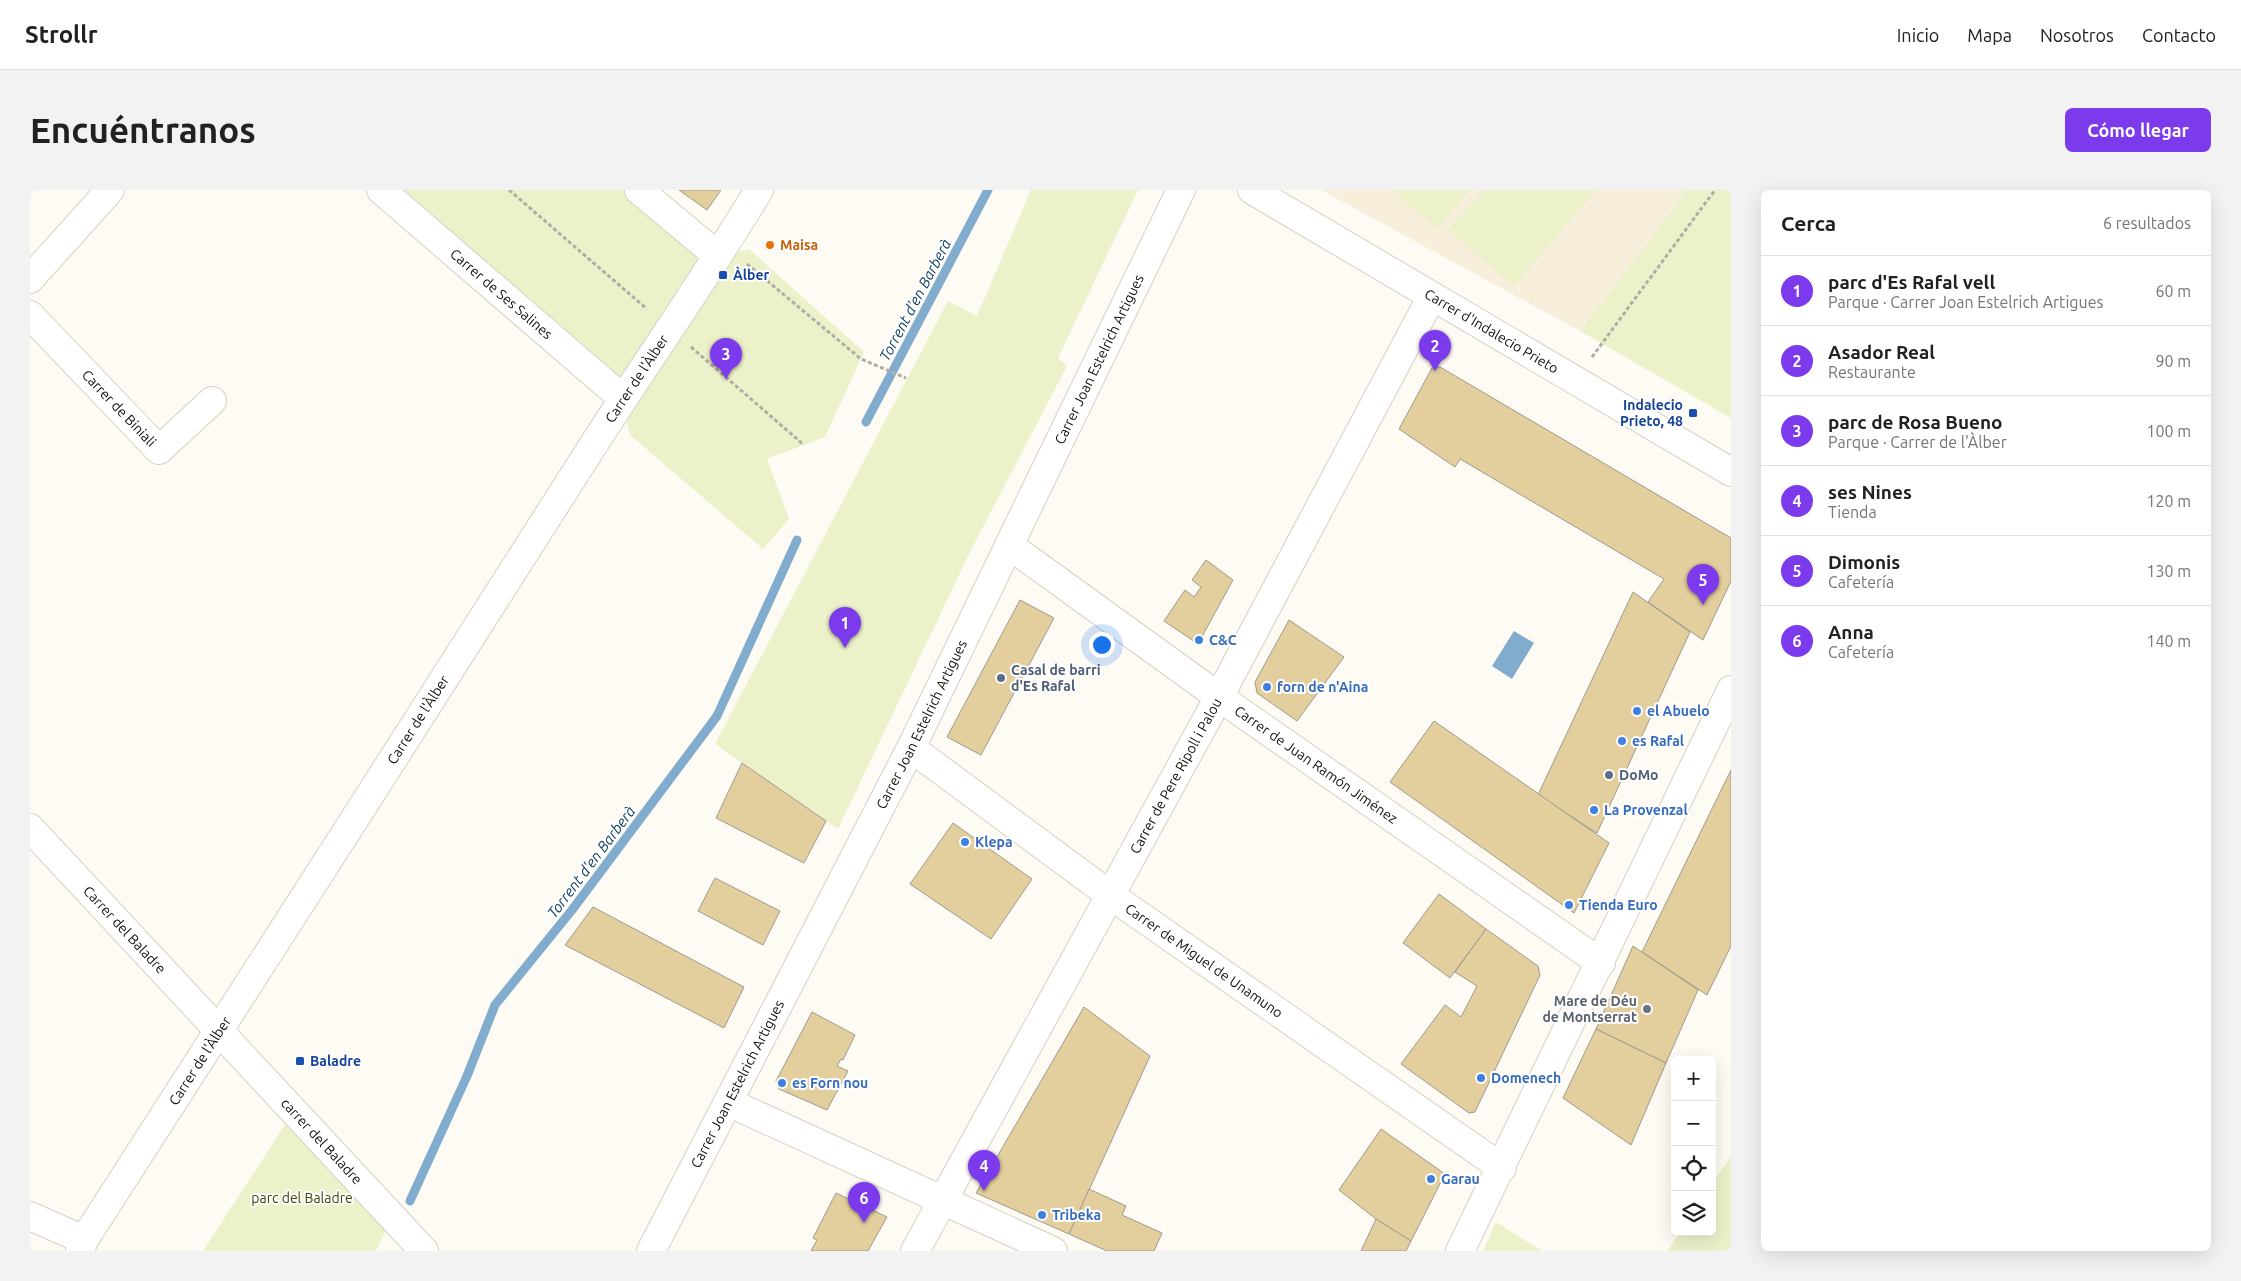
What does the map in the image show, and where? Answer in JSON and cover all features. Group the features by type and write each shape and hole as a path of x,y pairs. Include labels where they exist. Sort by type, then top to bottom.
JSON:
{"street":[{"path":"30,279 110,190"},
{"name":"Carrer de Ses Salines","path":"381,190 622,398"},
{"path":"639,190 722,251"},
{"name":"Carrer de l'Àlber","path":"82,1245 622,398 722,251 759,190"},
{"name":"Carrer Joan Estelrich Artigues","path":"650,1251 911,748 1181,190"},
{"name":"Carrer d'Indalecio Prieto","path":"1252,190 1731,472"},
{"name":"Carrer de Pere Ripoll i Palou","path":"914,1251 1219,698 1432,296"},
{"name":"Carrer de Biniali","path":"30,315 159,450 212,401"},
{"name":"Carrer de Juan Ramón Jiménez","path":"1010,546 1219,698 1601,963"},
{"path":"1460,1251 1502,1168 1731,690"},
{"name":"Carrer de Miguel de Unamuno","path":"911,748 1110,895 1502,1168"},
{"name":"Carrer del Baladre","path":"30,828 220,1031"},
{"name":"carrer del Baladre","path":"220,1031 424,1251"},
{"path":"728,1102 1053,1251"},
{"path":"30,1216 82,1245"}],"path":[{"path":"1576,380 1715,190"},
{"path":"722,251 861,359 906,378"}],"shaded area":[{"path":"1321,190 1687,190 1580,331"}],"green space":[{"path":"381,190 639,190 718,256 749,249 864,352 825,437 767,459 789,519 763,549 630,435 622,398"},
{"path":"1031,190 1138,190 1058,358 1067,366 970,552 838,829 715,744 948,301 977,316"},
{"path":"1391,190 1470,190 1438,229"},
{"path":"1483,190 1596,190 1514,287 1448,230"},
{"path":"1687,190 1731,190 1731,418 1580,331"},
{"name":"parc del Baladre","path":"294,1111 392,1217 376,1251 203,1251"},
{"path":"1731,1156 1731,1251 1668,1251 1677,1236 1716,1236 1716,1178"},
{"path":"1496,1222 1542,1251 1483,1251"}],"water":[{"path":"1514,631 1534,643 1512,679 1492,666"}],"building":[{"path":"679,190 721,190 707,210"},
{"path":"1440,367 1731,538 1731,581 1703,640 1648,602 1664,579 1460,459 1455,467 1399,429 1432,368"},
{"path":"1206,560 1233,580 1198,644 1164,621 1185,590 1194,597 1201,587 1192,580"},
{"path":"1633,592 1690,632 1597,833 1538,795"},
{"name":"Casal de barri d'Es Rafal","path":"1020,600 1054,618 981,755 947,737"},
{"path":"1289,620 1344,657 1297,721 1257,693 1255,682"},
{"path":"1434,721 1609,843 1574,913 1390,782"},
{"path":"742,763 826,821 804,863 716,818"},
{"path":"1731,770 1731,946 1707,995 1642,952"},
{"path":"953,823 1032,879 991,939 910,884"},
{"path":"715,878 780,911 763,945 698,911"},
{"path":"1439,894 1486,929 1450,978 1403,943"},
{"path":"593,907 744,987 724,1028 565,945"},
{"path":"1486,929 1538,966 1540,975 1475,1112 1469,1113 1401,1064 1445,1005 1461,1017 1477,986 1455,972"},
{"name":"Mare de Déu de Montserrat","path":"1633,946 1698,990 1666,1063 1596,1029"},
{"path":"1084,1007 1150,1056 1069,1234 976,1193"},
{"path":"812,1012 855,1035 843,1060 841,1059 837,1066 848,1071 827,1110 779,1089 776,1081"},
{"path":"1596,1029 1666,1063 1631,1145 1563,1098"},
{"path":"1381,1129 1445,1174 1411,1241 1376,1219 1339,1190"},
{"path":"1089,1189 1126,1206 1122,1215 1162,1233 1154,1251 1107,1251 1069,1234"},
{"path":"836,1193 887,1217 868,1251 811,1251 817,1240 813,1238"},
{"path":"1376,1219 1411,1241 1406,1251 1361,1251"}],"waterway":[{"name":"Torrent d'en Barberà","path":"866,422 988,190"},
{"name":"Torrent d'en Barberà","path":"410,1201 467,1076 495,1005 572,910 717,716 797,540"}],"place":[{"name":"Maisa","path":"770,245"},
{"name":"Àlber","path":"723,275"},
{"name":"Asador Real","path":"1435,371"},
{"name":"parc de Rosa Bueno","path":"726,379"},
{"name":"Indalecio Prieto, 48","path":"1693,413"},
{"name":"Dimonis","path":"1703,605"},
{"name":"C&C","path":"1199,640"},
{"name":"parc d'Es Rafal vell","path":"845,648"},
{"name":"Casal de barri d'Es Rafal","path":"1001,678"},
{"name":"forn de n'Aina","path":"1267,687"},
{"name":"el Abuelo","path":"1637,711"},
{"name":"es Rafal","path":"1622,741"},
{"name":"DoMo","path":"1609,775"},
{"name":"La Provenzal","path":"1594,810"},
{"name":"Klepa","path":"965,842"},
{"name":"Tienda Euro","path":"1569,905"},
{"name":"Mare de Déu de Montserrat","path":"1647,1009"},
{"name":"Baladre","path":"300,1061"},
{"name":"Domenech","path":"1481,1078"},
{"name":"es Forn nou","path":"782,1083"},
{"name":"Garau","path":"1431,1179"},
{"name":"ses Nines","path":"984,1191"},
{"name":"Tribeka","path":"1042,1215"},
{"name":"Anna","path":"864,1223"}]}
